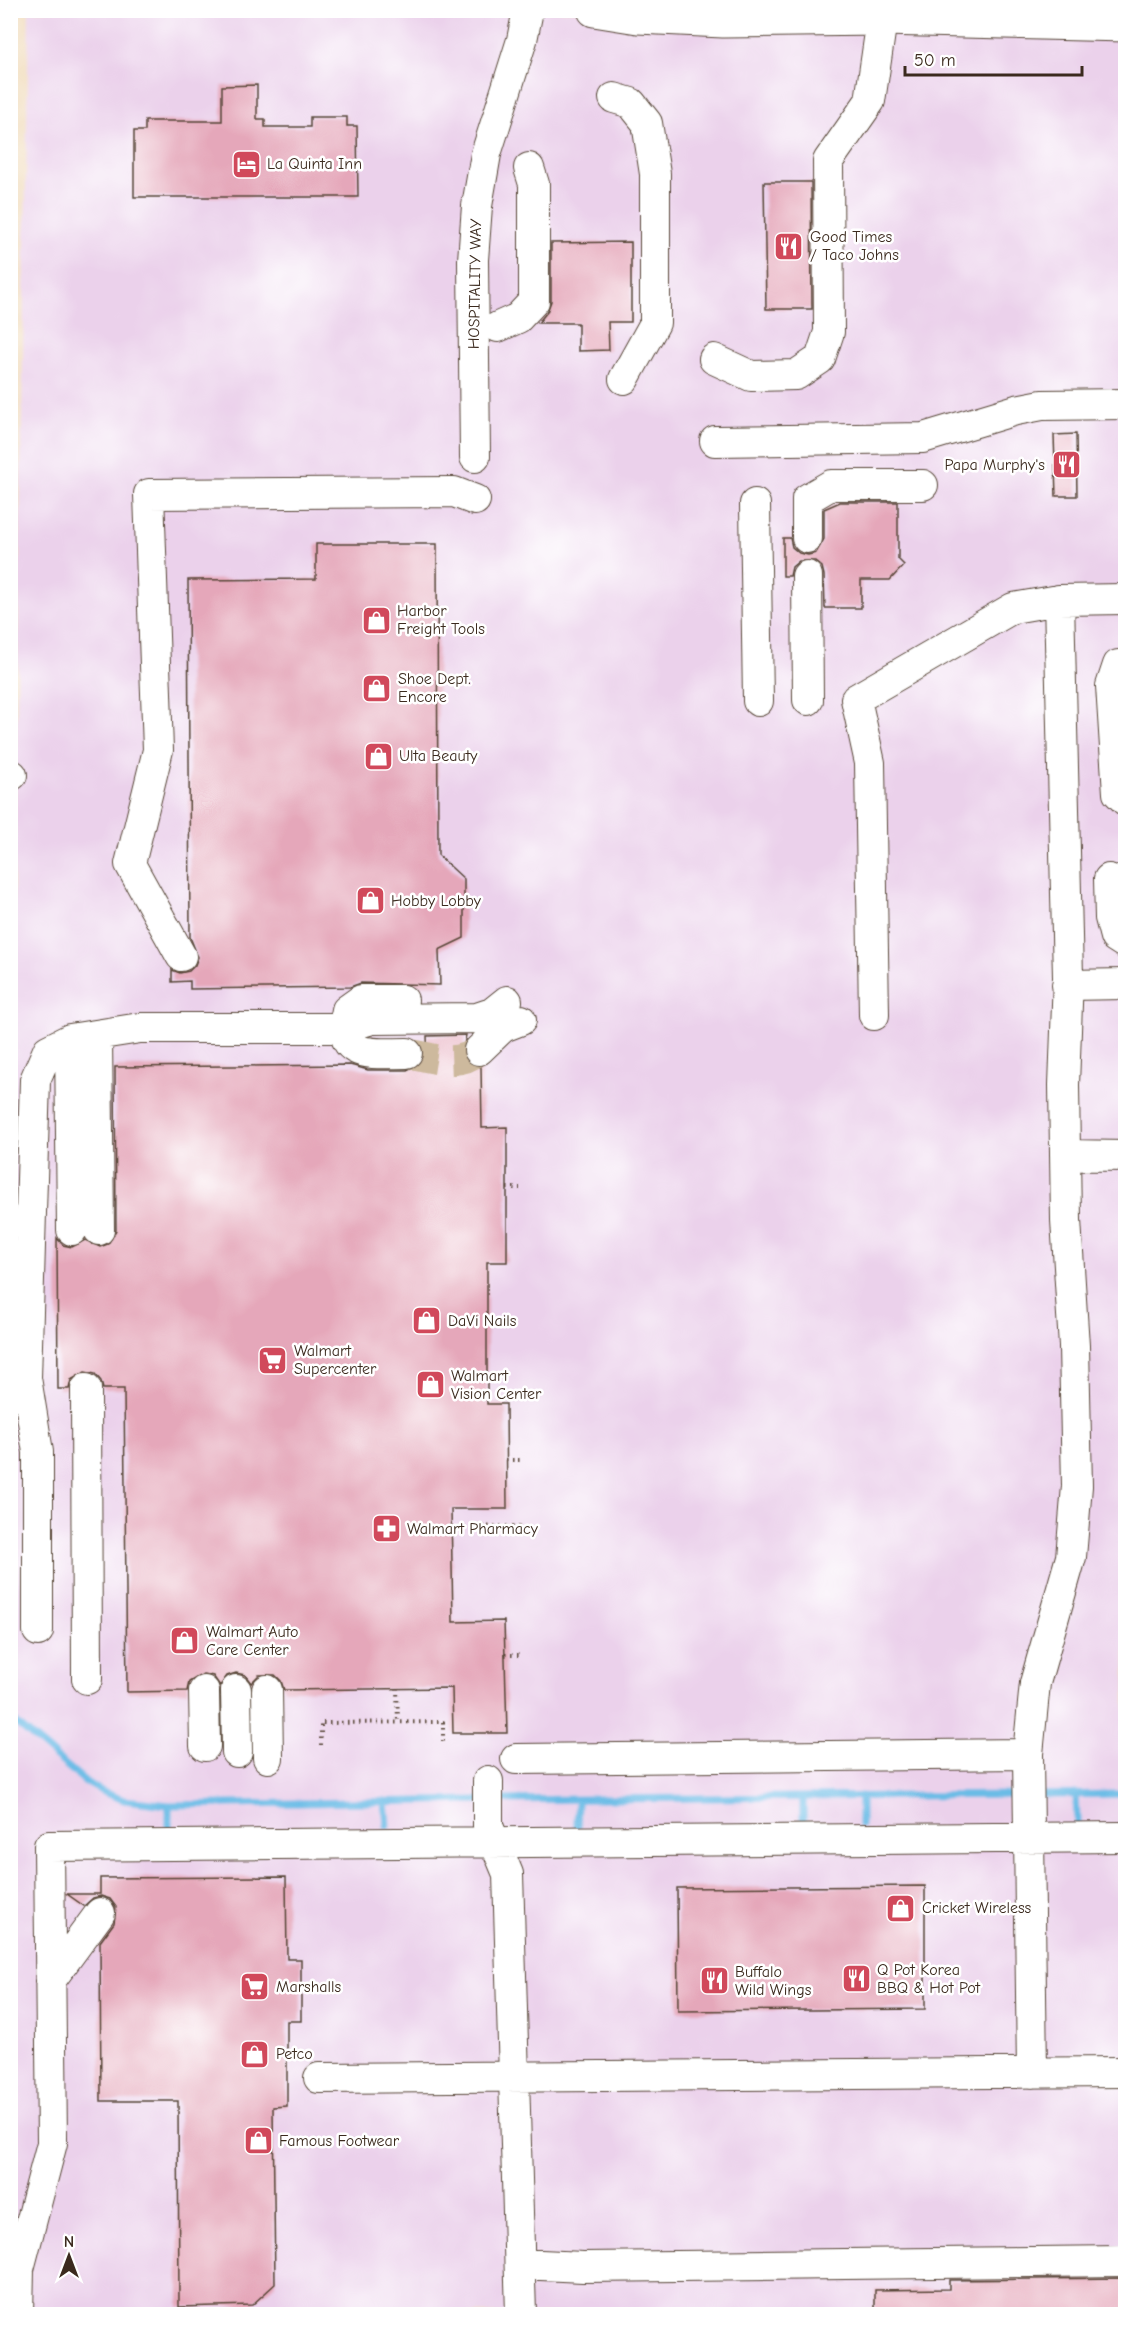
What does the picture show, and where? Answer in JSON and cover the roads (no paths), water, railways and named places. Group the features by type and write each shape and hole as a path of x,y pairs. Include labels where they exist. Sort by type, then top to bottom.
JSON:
{"main road":[{"path":"594,10 638,17 809,15 1125,26"}],"street":[{"name":"HOSPITALITY WAY","path":"475,458 473,260 477,206 486,154 522,40 528,10"},
{"path":"714,359 751,376 796,375 820,359 829,332 828,161 870,100 882,19"},
{"path":"614,98 631,103 647,123 655,174 655,323 624,380"},
{"path":"498,327 518,318 534,301 534,184 529,168"},
{"path":"715,441 923,438 1016,410 1042,405 1125,404"},
{"path":"807,538 807,499 831,485 923,485"},
{"path":"181,956 130,864 158,750 148,495 454,492 475,500"},
{"path":"755,504 758,701"},
{"path":"807,576 808,700"},
{"path":"874,1015 870,763 856,699 1013,608 1059,600 1125,599"},
{"path":"1032,2073 1028,1761 1035,1683 1071,1557 1077,1486 1074,1346 1066,1220 1064,1085 1067,985 1059,600"},
{"path":"1118,665 1111,686 1118,793 1125,801"},
{"path":"1109,879 1110,918 1115,937 1125,944"},
{"path":"1067,985 1125,984"},
{"path":"407,1053 362,1053 350,1046 343,1028 347,1010 361,1000 481,999 509,1003 503,1028 479,1050"},
{"path":"38,1631 38,1452 26,1378 35,1080 48,1050 84,1037 140,1028 343,1028"},
{"path":"84,1037 85,1230"},
{"path":"1065,1155 1125,1156"},
{"path":"86,1389 87,1679"},
{"path":"228,1691 229,1750 228,1691"},
{"path":"516,1759 1028,1761"},
{"path":"488,1781 491,1833 508,1874 521,2314"},
{"path":"18,2314 19,2269 52,2144 49,1846 491,1833 1030,1830 1125,1837"},
{"path":"50,1970 93,1911"},
{"path":"319,2078 1125,2072"},
{"path":"520,2264 583,2267 1125,2261"}],"waterway":[{"path":"10,1718 87,1783 124,1800 169,1805 481,1800"},
{"path":"1076,1794 1077,1822"},
{"path":"1035,1795 1126,1794"},
{"path":"495,1800 1021,1795"},
{"path":"861,1796 861,1825"},
{"path":"803,1797 803,1826"},
{"path":"577,1827 578,1800"},
{"path":"385,1801 387,1826"},
{"path":"169,1805 169,1826"}],"tunnel":[{"path":"407,1053 453,1060 471,1056 479,1050"}],"place":[{"name":"La Quinta Inn","path":"246,164"},
{"name":"Good Times / Taco Johns","path":"789,246"},
{"name":"Papa Murphy's","path":"1066,465"},
{"name":"Harbor Freight Tools","path":"376,620"},
{"name":"Shoe Dept. Encore","path":"377,688"},
{"name":"Ulta Beauty","path":"378,756"},
{"name":"Hobby Lobby","path":"370,901"},
{"name":"DaVi Nails","path":"427,1321"},
{"name":"Walmart Supercenter","path":"273,1360"},
{"name":"Walmart Vision Center","path":"430,1385"},
{"name":"Walmart Pharmacy","path":"386,1529"},
{"name":"Walmart Auto Care Center","path":"185,1641"},
{"name":"Cricket Wireless","path":"901,1908"},
{"name":"Q Pot Korea BBQ & Hot Pot","path":"856,1979"},
{"name":"Buffalo Wild Wings","path":"714,1981"},
{"name":"Marshalls","path":"255,1987"},
{"name":"Petco","path":"255,2054"},
{"name":"Famous Footwear","path":"258,2141"}]}
